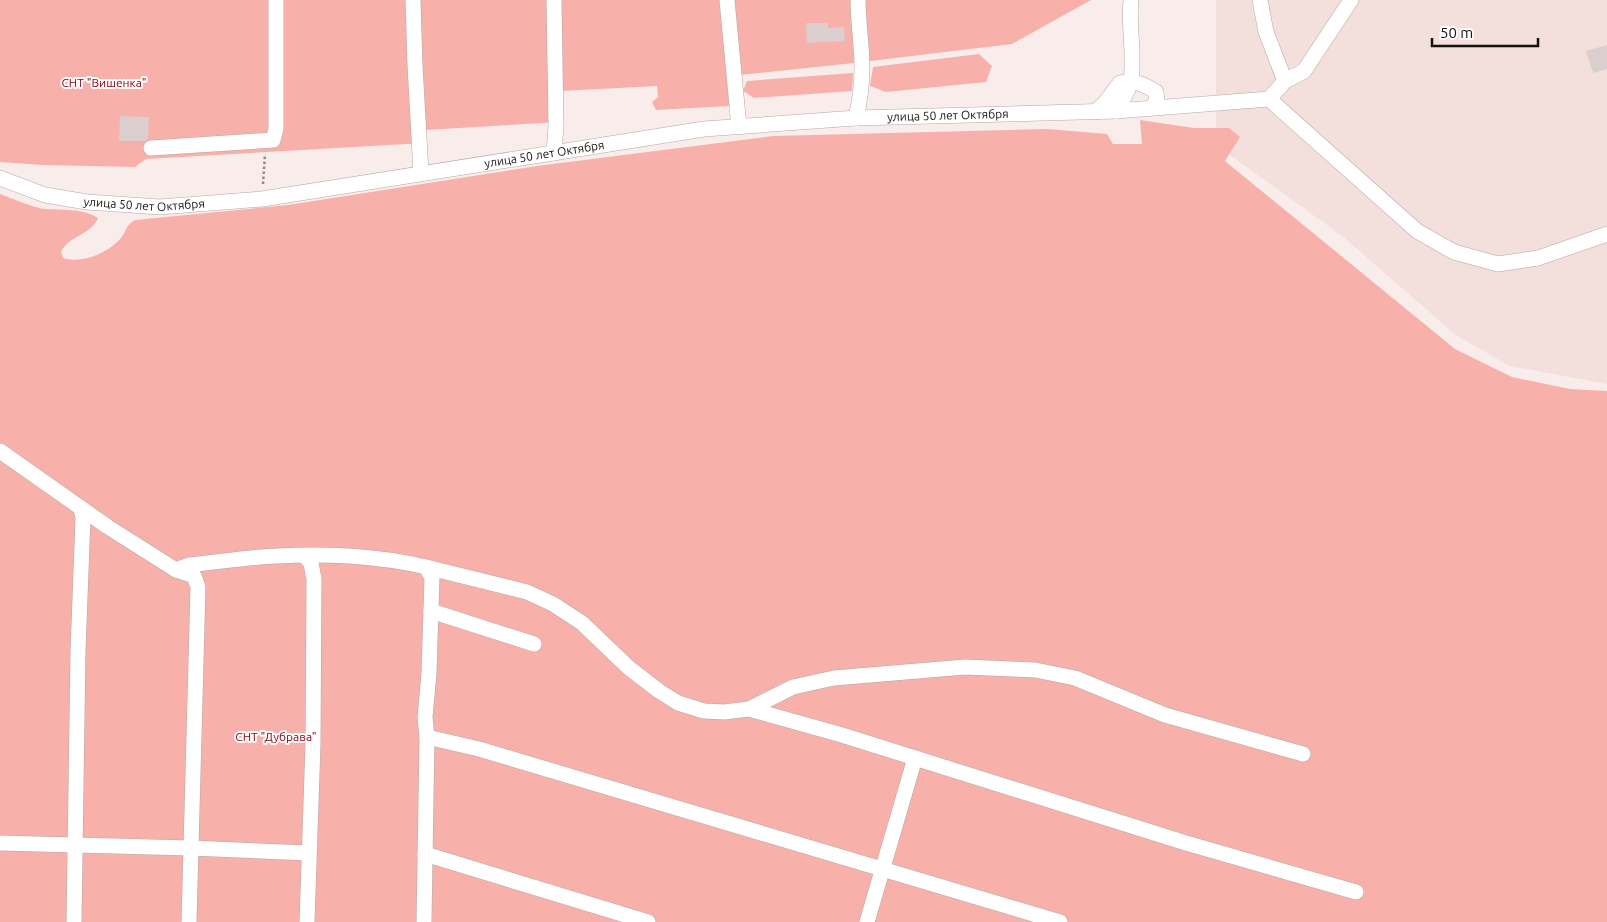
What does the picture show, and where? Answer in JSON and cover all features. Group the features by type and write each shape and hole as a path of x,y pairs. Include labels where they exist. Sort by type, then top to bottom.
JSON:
{"street":[{"path":"151,148 272,140 276,129 276,0"},
{"path":"413,0 421,173"},
{"path":"554,0 556,126 554,153"},
{"path":"727,0 739,126"},
{"path":"856,118 860,97 862,66 858,0"},
{"path":"1116,111 1131,81 1131,0"},
{"path":"1260,0 1266,32 1285,82"},
{"path":"1351,0 1304,71 1285,82 1269,99 1417,231 1454,252 1498,264 1538,258 1607,234"},
{"path":"1094,112 1104,104 1120,83 1131,81 1156,92 1157,102 1149,109"},
{"name":"улица 50 лет Октября","path":"0,178 45,195 88,202 160,207 262,199 704,129 856,118 1116,111 1269,99"},
{"path":"0,451 81,508 176,570 194,576 198,587 189,922"},
{"path":"74,922 78,651 83,518 81,508"},
{"path":"176,570 189,565 276,556 335,556 404,562 527,592 553,604 582,623 629,668 678,703 704,711 724,712 749,709 792,687 834,678 964,667 1035,670 1075,678 1165,715 1303,754"},
{"path":"305,556 311,564 314,579 307,922"},
{"path":"424,922 427,737 425,717 429,673 432,578 426,568"},
{"path":"431,611 534,644"},
{"path":"749,709 842,735 1186,843 1356,892"},
{"path":"427,737 488,752 1060,922"},
{"path":"867,922 914,758"},
{"path":"0,844 190,848 308,853"},
{"path":"424,854 648,922"}],"path":[{"path":"262,199 266,140"}],"shaded area":[{"path":"1216,0 1607,0 1607,384 1510,366 1457,336 1341,235 1216,145"}],"green space":[{"name":"СНТ \"Вишенка\"","path":"0,0 1091,0 1012,44 730,76 730,106 656,110 652,102 658,97 657,86 561,91 560,122 425,130 425,143 146,159 135,167 0,162"},
{"path":"979,54 992,66 986,82 886,92 870,86 873,67"},
{"path":"853,73 852,91 754,98 743,91 747,81"},
{"name":"СНТ \"Дубрава\"","path":"1140,120 1194,128 1229,128 1240,137 1225,161 1455,349 1512,377 1570,389 1607,391 1607,922 0,922 0,194 40,208 79,211 98,218 95,224 69,242 61,252 63,258 78,260 102,253 121,238 128,226 135,220 288,205 537,166 773,136 1047,129 1107,134 1113,144 1142,144"}],"building":[{"path":"806,23 828,23 828,28 844,27 845,41 807,43"},
{"path":"1607,45 1607,69 1593,73 1586,51"},
{"path":"120,116 149,117 148,139 145,141 119,141"}]}
